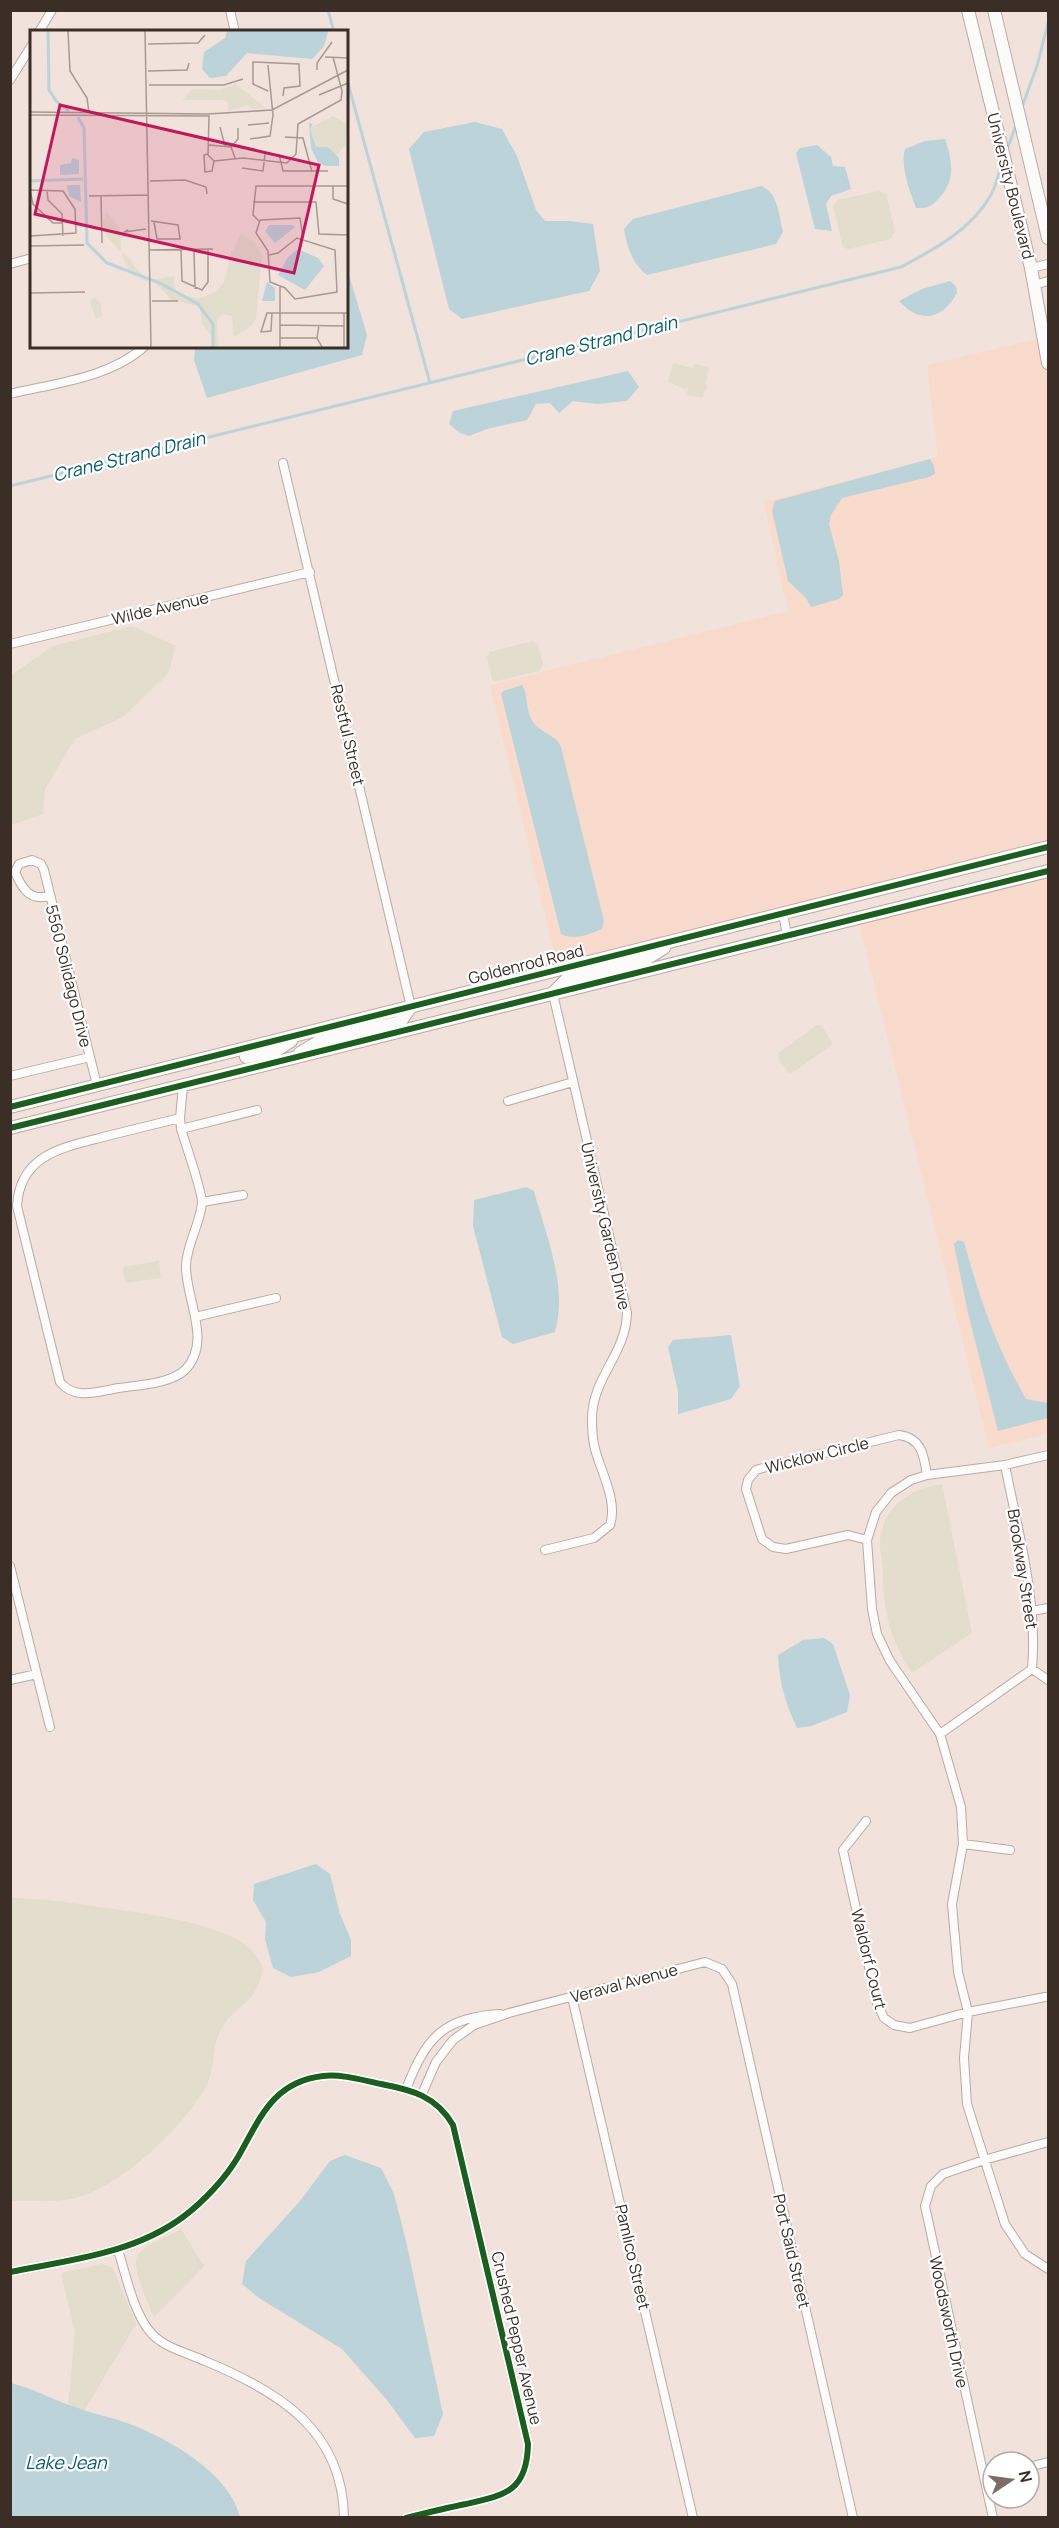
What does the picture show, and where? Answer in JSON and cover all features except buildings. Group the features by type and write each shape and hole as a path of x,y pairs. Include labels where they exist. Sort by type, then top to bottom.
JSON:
{"main road":[{"name":"University Boulevard","path":"968,10 1031,268 1048,363"},
{"name":"University Boulevard","path":"994,10 1048,238"},
{"name":"Goldenrod Road","path":"10,1107 1048,847"},
{"path":"10,1128 1048,871"},
{"path":"1018,879 1048,879"},
{"path":"553,994 566,980 646,958 675,941"},
{"path":"289,1060 320,1041 400,1022 411,1007"},
{"path":"183,1086 194,1070 277,1050 299,1035"}],"street":[{"path":"40,30 52,10"},
{"path":"230,10 235,30"},
{"path":"10,80 30,48"},
{"path":"10,264 30,259"},
{"path":"1031,268 1048,264"},
{"path":"1034,285 1048,281"},
{"path":"10,394 102,372 130,360 143,348"},
{"name":"Restful Street","path":"283,463 411,1007"},
{"name":"Wilde Avenue","path":"10,644 310,572"},
{"name":"5560 Solidago Drive","path":"49,896 34,897 27,892 15,873 19,864 32,860 41,864 97,1086"},
{"path":"783,914 787,935"},
{"name":"University Garden Drive","path":"545,1550 594,1538 610,1525 613,1509 594,1447 592,1420 594,1396 625,1334 627,1323 623,1290 553,994"},
{"name":"5560 Solidago Drive","path":"10,1076 90,1057"},
{"path":"508,1101 573,1082"},
{"path":"180,1118 51,1153 29,1172 18,1196 17,1206 60,1382 75,1394 161,1380 179,1374 191,1361 197,1349 195,1317 186,1264 202,1202 181,1129 183,1086"},
{"path":"181,1129 257,1110"},
{"path":"202,1202 243,1196"},
{"path":"195,1317 276,1298"},
{"name":"Wicklow Circle","path":"867,1540 848,1535 786,1549 773,1547 762,1539 746,1489 748,1480 756,1470 766,1467 899,1435 908,1436 923,1451 927,1475"},
{"path":"1048,1455 1005,1465 927,1475 911,1480 891,1492 876,1512 867,1540 872,1609 877,1634 890,1661 940,1734 961,1807 963,1844 952,1904 958,1972 968,2012 964,2058 967,2104 1005,2224 1025,2254 1048,2269"},
{"name":"Brookway Street","path":"1005,1465 1032,1611 1034,1646 1032,1669"},
{"path":"10,1566 50,1726"},
{"path":"1032,1611 1048,1608"},
{"path":"940,1734 1032,1669 1048,1680"},
{"path":"10,1680 37,1674"},
{"name":"Waldorf Court","path":"866,1821 843,1850 877,2003 885,2018 894,2025 910,2028 968,2012"},
{"path":"963,1844 1010,1850"},
{"name":"Veraval Avenue","path":"422,2094 436,2062 453,2040 474,2025 509,2013 705,1962 722,1969 732,1983"},
{"name":"Port Said Street","path":"732,1983 853,2517"},
{"name":"Pamlico Street","path":"572,1997 693,2517"},
{"path":"968,2012 1045,1997"},
{"name":"Veraval Avenue","path":"406,2089 416,2062 431,2040 453,2022 478,2015 509,2013"},
{"path":"10,2272 118,2250 183,2217 205,2196 237,2158 260,2115 274,2099 296,2083 322,2076 343,2076 422,2094"},
{"name":"Crushed Pepper Avenue","path":"406,2517 496,2497 511,2489 521,2479 528,2465 528,2445 453,2125 445,2112 422,2094"},
{"name":"Woodsworth Drive","path":"981,2469 925,2206 931,2186 943,2174 1048,2142"},
{"path":"118,2250 141,2320 153,2336 174,2348 244,2378 308,2422 327,2448 338,2474 344,2498 344,2517"}],"shaded area":[{"path":"879,191 886,194 895,232 890,239 848,249 843,247 833,206 838,200"},
{"path":"1041,338 1048,376 1048,846 558,968 490,685 788,611 764,502 938,457 927,365"},
{"path":"673,363 693,368 694,364 709,367 705,385 707,386 702,398 687,395 688,387 684,389 668,382"},
{"path":"132,626 176,646 168,674 123,717 75,739 45,789 43,814 11,825 11,675 53,646"},
{"path":"533,641 538,644 543,665 539,671 492,680 487,657 490,652"},
{"path":"1048,874 1048,1434 989,1448 859,922"},
{"path":"817,1025 822,1026 832,1043 831,1046 792,1073 788,1072 778,1058 779,1053"},
{"path":"159,1261 161,1278 125,1283 123,1267"},
{"path":"942,1484 972,1633 912,1673 898,1647 886,1611 880,1541 886,1518 900,1501 919,1490"},
{"path":"11,1898 79,1904 194,1923 241,1941 252,1951 263,1968 260,1981 251,1998 233,2014 221,2030 215,2045 211,2073 206,2087 182,2120 131,2168 93,2191 67,2200 11,2201"},
{"path":"181,2229 204,2266 154,2317 140,2284 136,2266 137,2259 139,2253 148,2246"},
{"path":"102,2264 113,2268 136,2324 84,2411 68,2405 75,2333 61,2273"}],"water":[{"path":"475,122 502,129 517,156 536,210 545,221 593,224 600,271 589,291 462,319 449,309 409,149 424,132"},
{"path":"945,139 951,162 949,184 932,204 924,208 916,208 905,171 905,149 925,141"},
{"path":"817,145 831,157 833,166 845,167 851,189 831,196 826,204 832,231 815,229 796,153 800,148"},
{"path":"761,186 771,193 779,212 783,232 776,244 647,275 634,260 624,229 633,219"},
{"path":"348,271 367,335 362,355 207,398 194,360 195,348 348,348"},
{"path":"950,281 956,286 957,293 945,309 938,313 923,316 899,301 922,289"},
{"path":"628,371 639,387 627,401 597,404 573,401 559,413 550,403 536,404 527,420 487,429 469,436 460,433 449,424 453,411"},
{"path":"930,459 935,474 929,477 842,498 831,515 829,524 839,561 843,595 839,599 811,607 806,598 788,581 772,511 775,501"},
{"path":"522,685 533,722 556,740 561,747 604,921 602,929 582,936 571,937 561,934 501,694 503,691"},
{"path":"526,1187 534,1191 554,1261 559,1297 558,1315 555,1332 513,1344 502,1337 473,1226 474,1200"},
{"path":"958,1240 964,1242 990,1322 1015,1380 1026,1399 1048,1403 1048,1418 998,1431 968,1313 954,1244"},
{"path":"731,1335 740,1386 731,1399 678,1414 678,1392 668,1347 673,1340"},
{"path":"824,1638 833,1644 850,1695 847,1712 811,1726 797,1728 784,1693 778,1655 803,1640"},
{"path":"316,1864 330,1874 340,1914 351,1940 351,1956 319,1972 291,1977 273,1968 265,1939 266,1922 253,1900 254,1884"},
{"path":"345,2155 381,2168 394,2194 443,2414 434,2436 415,2438 387,2400 342,2349 259,2298 242,2284 246,2261 300,2201 330,2161"},
{"name":"Lake Jean","path":"11,2383 80,2409 132,2425 171,2443 190,2455 222,2484 233,2500 240,2517 11,2517"}],"waterway":[{"path":"328,10 333,30"},
{"name":"Crane Strand Drain","path":"1022,107 1037,66 1048,23"},
{"path":"348,83 430,383"},
{"name":"Crane Strand Drain","path":"1007,150 1016,125"},
{"name":"Crane Strand Drain","path":"10,486 901,267 939,246 973,218 991,195 1002,164"}],"cycle path":[{"path":"10,1107 1048,847"},
{"path":"10,1128 1048,871"},
{"path":"10,2272 100,2254 143,2240 183,2217 227,2174 261,2116 279,2094 291,2086 323,2076 337,2076 403,2089 431,2101 439,2107 453,2125 528,2444 524,2472 512,2488 492,2497 406,2518"}]}
